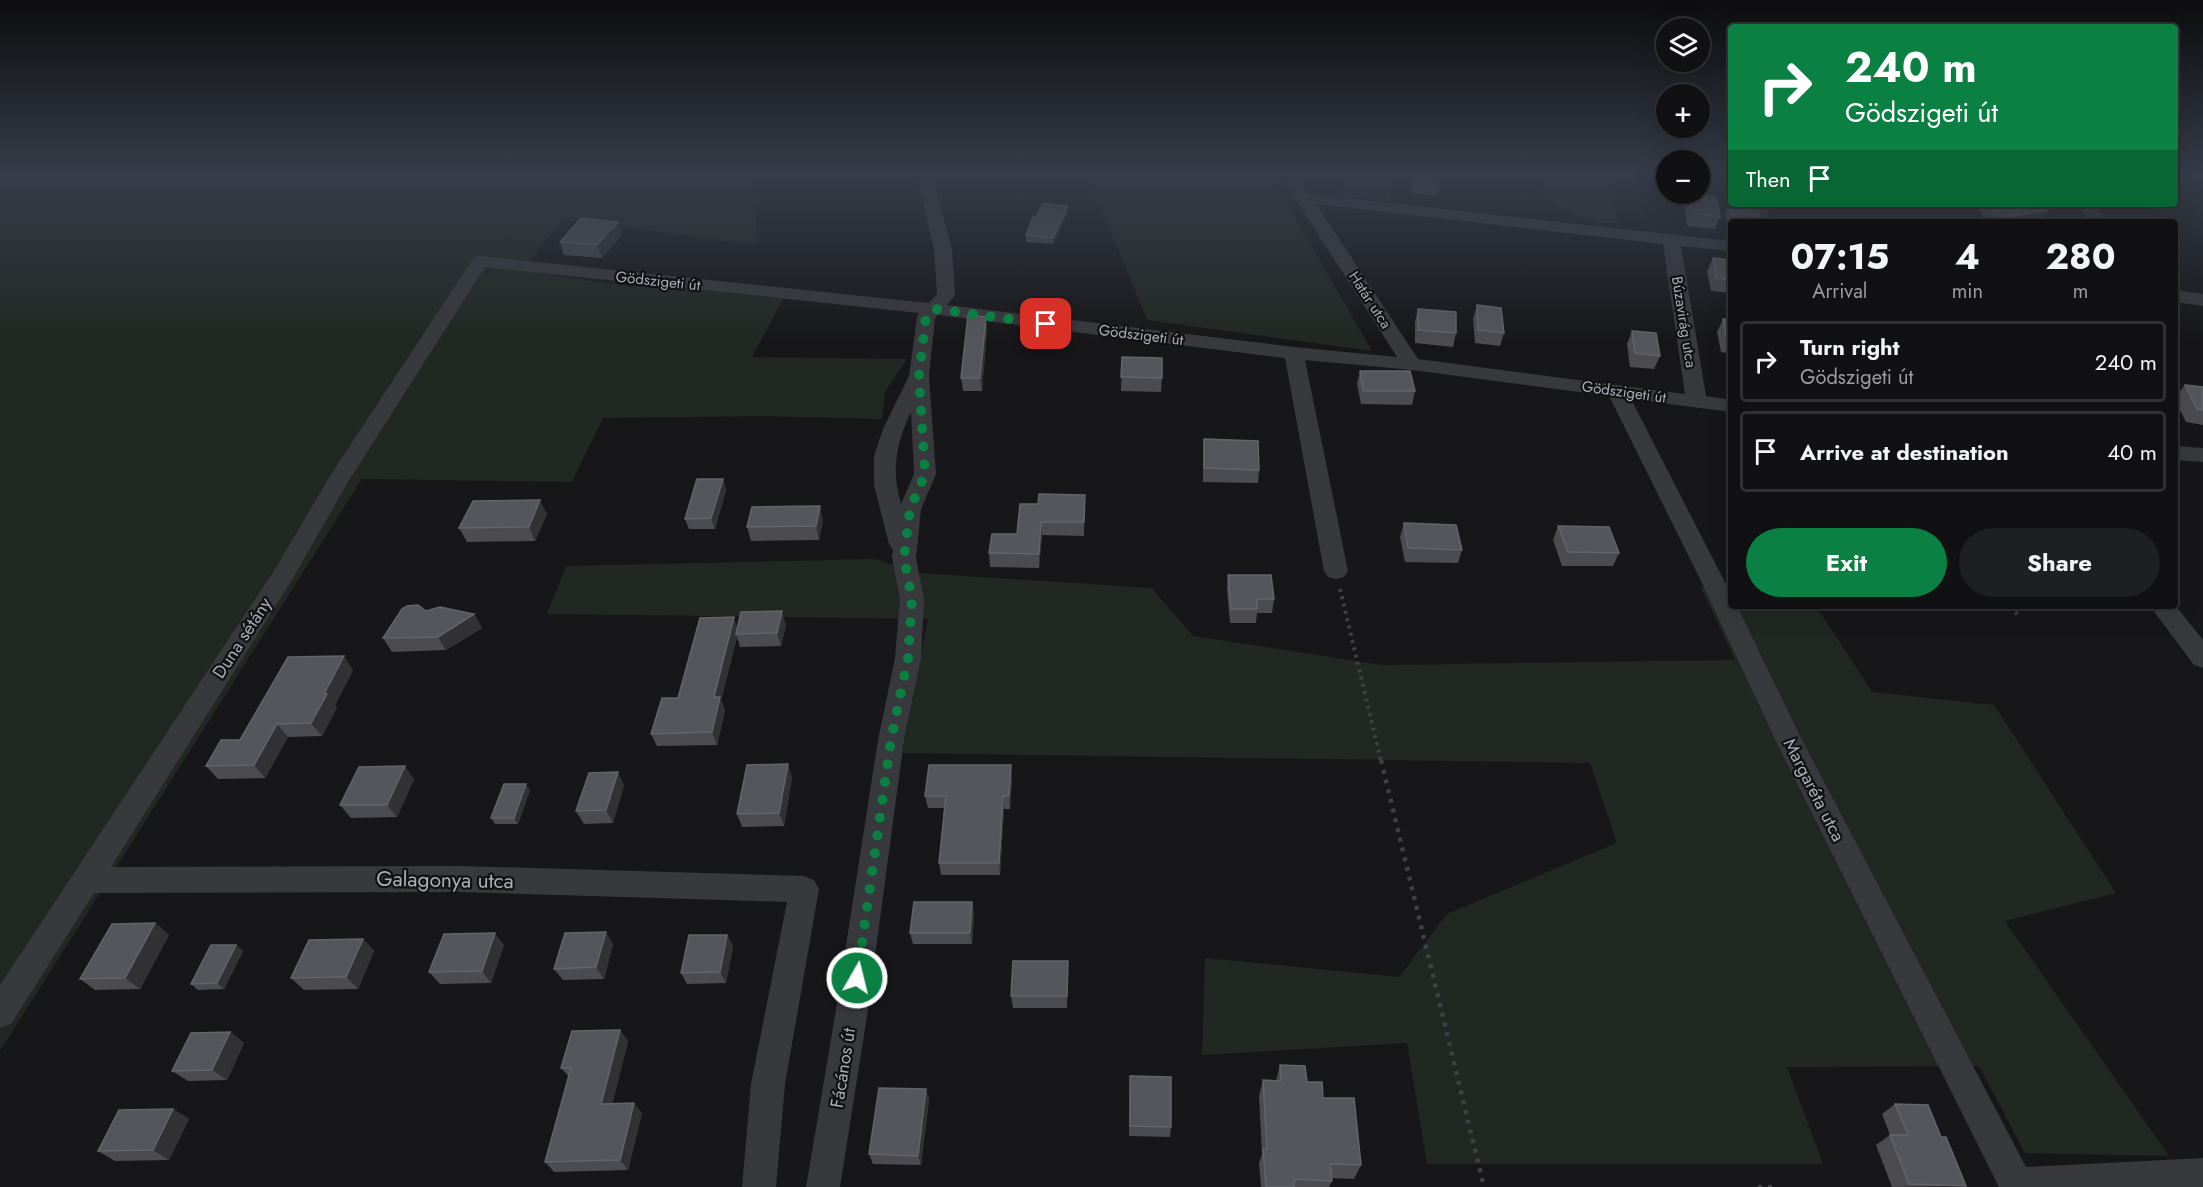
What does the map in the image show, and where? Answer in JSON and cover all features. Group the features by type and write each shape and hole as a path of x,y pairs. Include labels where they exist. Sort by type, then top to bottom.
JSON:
{"street":[{"name":"Fácános út","path":"823,1187 850,1028 891,740 908,658 912,599 904,558 910,509 925,474 919,376 926,317 936,309 946,295 943,249 938,229"},
{"name":"Határ utca","path":"1324,229 1412,364"},
{"path":"1572,229 1728,246"},
{"name":"Búzavirág utca","path":"1671,241 1697,402"},
{"name":"Gödszigeti út","path":"480,261 936,309 1294,353 1412,364 1728,406"},
{"name":"Duna sétány","path":"0,1013 285,573 338,481 480,261"},
{"path":"2178,296 2203,300"},
{"path":"1294,353 1336,571"},
{"path":"904,558 885,483 885,453 893,426 919,376"},
{"name":"Margaréta utca","path":"1617,390 1713,581 1788,739 2018,1186"},
{"path":"2178,453 2203,455"},
{"path":"2164,609 2203,657"},
{"name":"Galagonya utca","path":"86,880 461,879 804,889 768,1083 759,1187"},
{"path":"2018,1186 2203,1175"}],"path":[{"path":"1336,571 1484,1187"},
{"path":"2013,609 2019,617"},
{"path":"1758,1187 1775,1187"}],"shaded area":[{"path":"0,229 556,229 521,270 631,287 651,285 783,299 752,357 907,359 885,392 882,419 764,416 603,418 572,482 362,479 0,1051"},
{"path":"637,229 757,229 758,245"},
{"path":"1110,229 1302,229 1372,351 1147,320"},
{"path":"875,559 918,573 1152,588 1193,636 1382,665 1735,660 1700,586 1728,589 1728,609 1818,609 1872,692 1994,705 2116,893 2005,921 2169,1156 2025,1153 1979,1066 1787,1067 1823,1164 1427,1164 1407,1043 1202,1055 1205,958 1399,977 1447,914 1617,843 1590,763 902,753 928,619 547,614 566,566"}],"building":[{"path":"571,229 611,229 597,245 560,242"},
{"path":"1028,229 1057,229 1053,238 1026,235"},
{"path":"1713,258 1728,260 1728,280 1716,278"},
{"path":"1477,305 1501,308 1504,333 1478,330"},
{"path":"1418,309 1456,312 1456,333 1418,330"},
{"path":"968,315 986,317 980,378 961,378"},
{"path":"1723,319 1728,320 1727,339"},
{"path":"1632,331 1656,333 1660,356 1635,353"},
{"path":"1122,357 1162,358 1162,378 1121,377"},
{"path":"1360,371 1410,371 1415,391 1363,391"},
{"path":"2185,385 2203,387 2203,410 2197,409"},
{"path":"1204,439 1258,441 1259,470 1204,468"},
{"path":"697,479 723,479 711,518 685,519"},
{"path":"1039,494 1085,495 1084,522 1041,522 1039,554 989,553 992,534 1017,534 1020,504 1038,504"},
{"path":"540,500 529,527 459,528 473,501"},
{"path":"820,506 816,526 747,527 752,507"},
{"path":"1404,523 1456,525 1462,550 1408,548"},
{"path":"1558,526 1609,527 1619,553 1568,552"},
{"path":"1228,575 1271,575 1274,599 1257,599 1257,609 1231,609"},
{"path":"418,605 426,611 440,607 474,614 438,637 383,638 402,609"},
{"path":"782,611 777,633 736,634 741,612"},
{"path":"734,617 714,697 720,697 712,732 651,734 662,698 678,698 700,618"},
{"path":"344,656 311,723 277,724 254,765 206,766 221,740 240,740 288,657"},
{"path":"788,764 779,813 737,814 747,765"},
{"path":"929,765 1011,765 1009,796 1003,796 999,863 939,863 946,796 925,796"},
{"path":"405,766 387,805 340,805 359,767"},
{"path":"618,772 606,810 576,811 589,773"},
{"path":"504,784 526,784 514,818 491,818"},
{"path":"914,902 972,902 970,933 910,933"},
{"path":"155,923 125,978 80,979 112,924"},
{"path":"606,932 596,967 554,969 565,933"},
{"path":"495,933 482,971 429,972 444,934"},
{"path":"689,935 727,935 720,972 681,973"},
{"path":"363,939 346,977 291,978 309,940"},
{"path":"211,945 236,945 217,983 191,984"},
{"path":"1013,961 1068,961 1067,996 1011,996"},
{"path":"620,1030 601,1104 634,1103 620,1160 545,1162 571,1068 561,1068 572,1031"},
{"path":"230,1032 212,1070 172,1071 191,1033"},
{"path":"1280,1065 1305,1066 1307,1082 1322,1082 1323,1098 1354,1098 1361,1165 1330,1164 1332,1181 1294,1179 1294,1187 1266,1187 1263,1149 1267,1149 1263,1080 1281,1081"},
{"path":"1130,1076 1171,1077 1171,1127 1130,1126"},
{"path":"879,1088 926,1089 918,1156 869,1154"},
{"path":"1895,1104 1928,1105 1941,1137 1946,1137 1966,1186 1909,1184 1890,1135 1908,1135"},
{"path":"173,1109 153,1150 98,1151 119,1110"}],"route":[{"path":"857,978 891,740 908,658 912,599 904,558 910,509 925,474 919,376 926,317 936,309 1046,324"}]}
